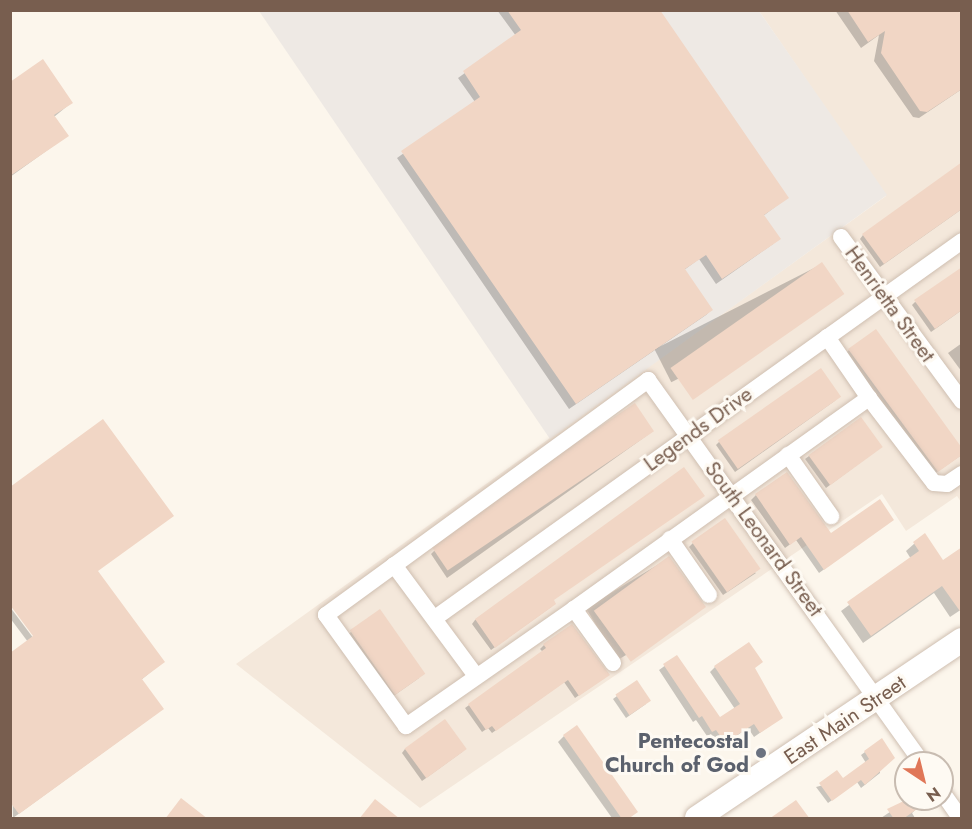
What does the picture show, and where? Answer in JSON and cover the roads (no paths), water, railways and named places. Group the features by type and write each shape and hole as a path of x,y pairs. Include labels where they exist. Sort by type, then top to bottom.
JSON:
{"main road":[{"name":"East Main Street","path":"697,819 878,699 962,640"}],"street":[{"name":"Henrietta Street","path":"841,237 962,401"},
{"name":"Legends Drive","path":"435,618 962,241"},
{"path":"827,337 869,398 934,483 947,484 962,474"},
{"name":"South Leonard Street","path":"394,565 648,380 690,435 914,751"},
{"path":"477,676 394,565 326,615 406,726 574,609 869,398"},
{"path":"788,455 831,516"},
{"path":"670,539 709,595"},
{"path":"574,609 613,663"}],"place":[{"name":"Pentecostal Church of God","path":"761,753"}]}
